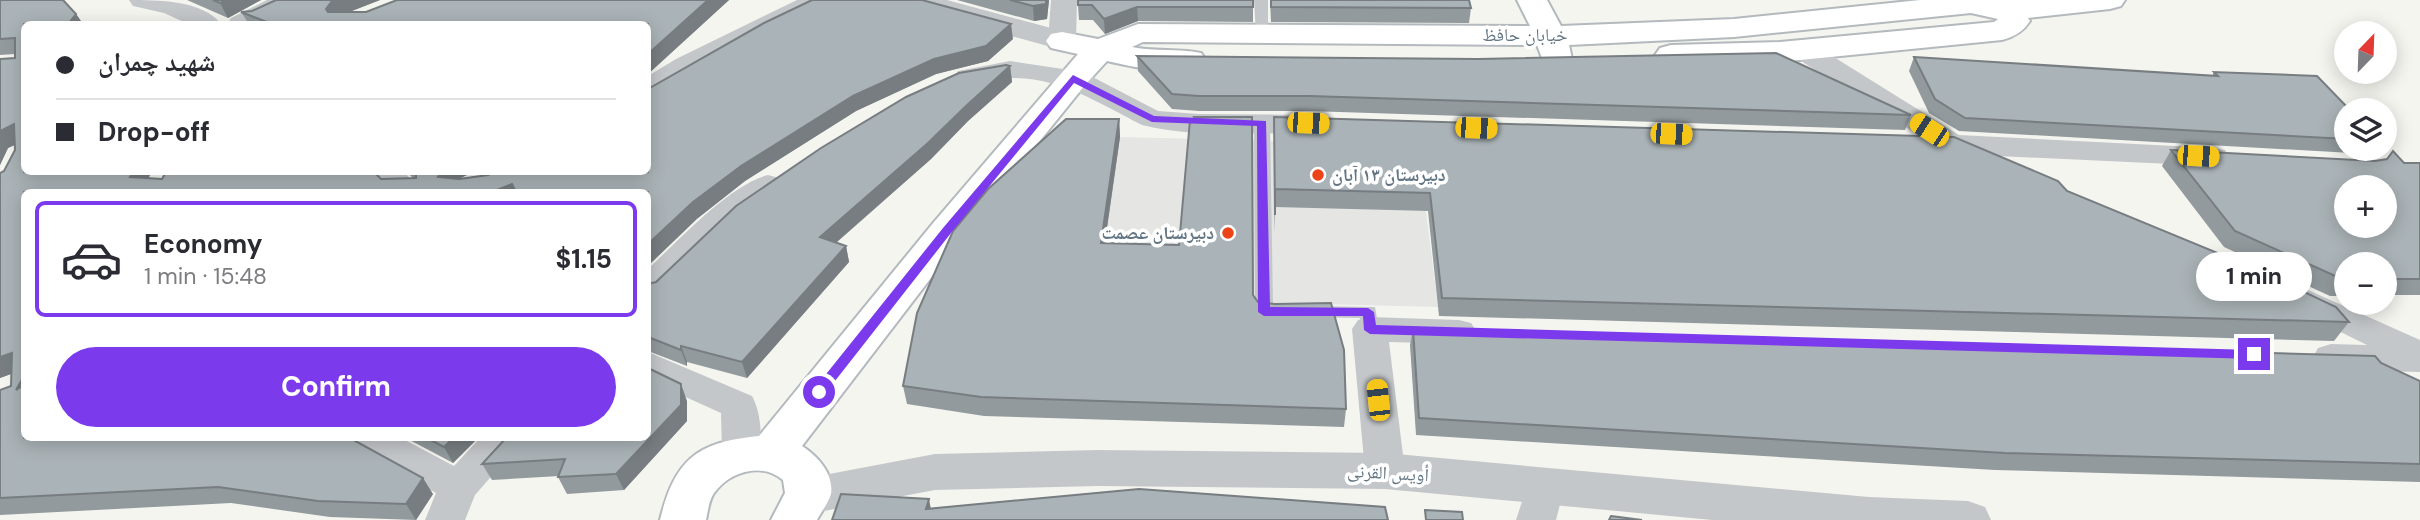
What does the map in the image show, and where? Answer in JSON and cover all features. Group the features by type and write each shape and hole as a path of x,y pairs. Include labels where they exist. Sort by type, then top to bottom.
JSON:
{"main road":[{"path":"1532,0 1553,48"},
{"path":"1812,40 1954,5 1971,4 2007,11 2110,0"},
{"path":"1062,41 1147,60 1812,40 2002,31 2015,21 2007,11"},
{"name":"خیابان حافظ","path":"1098,51 1138,33 1262,34 1553,48"},
{"path":"756,453 1098,51"},
{"path":"683,520 683,504 690,488 703,473 721,461 756,453 789,457 801,467 807,480 801,508"}],"street":[{"path":"246,21 287,0"},
{"path":"651,86 686,65 818,0"},
{"path":"913,0 1062,41 1063,0"},
{"path":"148,1 173,7 202,21"},
{"path":"1812,40 1951,143 2026,175"},
{"path":"943,84 954,79 1010,69 1073,78 1152,119 1350,125"},
{"path":"1895,141 2240,159"},
{"path":"651,285 728,213 791,168"},
{"path":"390,175 403,189"},
{"path":"2286,292 2420,357"},
{"path":"1385,471 1370,330 1495,333"},
{"path":"2296,356 2420,357"},
{"path":"651,367 738,406 756,453"},
{"path":"373,441 452,503 501,441"},
{"name":"أویس القرنی","path":"801,508 935,472 1097,468 1385,471 1540,503 1968,520"}],"lane":[{"path":"1261,0 1262,34"},
{"path":"1262,123 1264,312 1368,312 1370,330"}],"shaded area":[{"path":"1120,137 1358,143 1364,209 1426,211 1438,307 1275,303 1274,345 1102,260"}],"building":[{"path":"0,0 63,0 76,14 70,21 21,21 21,175 131,175 130,177 162,179 164,175 377,175 381,179 439,175 438,177 459,179 488,175 651,175 651,87 764,23 812,0 922,0 1011,24 986,46 934,59 853,96 741,166 693,202 651,241 651,189 514,189 512,184 500,189 21,189 21,381 16,390 21,387 21,441 355,441 423,478 406,504 318,501 218,487 0,498 0,390 11,386 12,353 0,357 0,173 4,171 15,150 14,124 0,131 0,59 15,58 15,38 0,39"},
{"path":"276,0 334,0 326,9 328,12 366,12 397,0 708,0 651,51 651,21 264,21 241,12 252,11"},
{"path":"1010,0 1046,0 1046,4 1033,6"},
{"path":"1078,0 1253,0 1253,7 1137,7 1104,19 1092,5 1078,5"},
{"path":"1271,0 1469,0 1471,8 1271,7"},
{"path":"1776,53 1911,115 1172,94 1137,56 1478,59"},
{"path":"1914,57 2218,76 2214,72 2317,76 2338,98 2334,98 2334,138 1965,118 1935,99"},
{"path":"1010,66 928,143 820,237 846,246 742,362 681,346 681,350 651,338 651,283 656,282 736,206 821,148 906,97 959,73"},
{"path":"1194,117 1252,117 1253,295 1258,302 1275,304 1331,303 1344,350 1346,409 981,397 903,386 917,313 953,231 988,189 1066,119 1119,119 1101,243 1179,245 1190,120 1195,119"},
{"path":"1274,117 1954,137 2058,181 2067,191 2249,266 2334,306 2334,315 2343,315 2349,322 1442,298 1430,193 1275,189 1275,215"},
{"path":"2171,150 2334,159 2334,161 2397,161 2397,155 2404,163 2420,163 2420,279 2397,279 2397,252 2334,252 2334,275 2235,231"},
{"path":"1413,329 2375,356 2381,363 2420,381 2420,464 2005,453 1419,418"},
{"path":"651,369 681,384 681,405 651,437"},
{"path":"433,441 450,441 444,447"},
{"path":"503,441 647,441 616,474 558,477 565,459 482,464"},
{"path":"1139,489 1385,507 1388,520 832,520 841,494 929,499 926,509"},
{"path":"1425,510 1462,512 1463,520 1426,520"},
{"path":"1611,516 1642,520 1609,520"}],"place":[{"name":"دبیرستان ۱۳ آبان","path":"1318,175"},
{"name":"دبیرستان عصمت","path":"1228,233"}],"route":[{"path":"819,392 947,230 1073,78 1152,119 1199,123 1262,123 1264,312 1368,312 1370,330 2254,354"}]}
